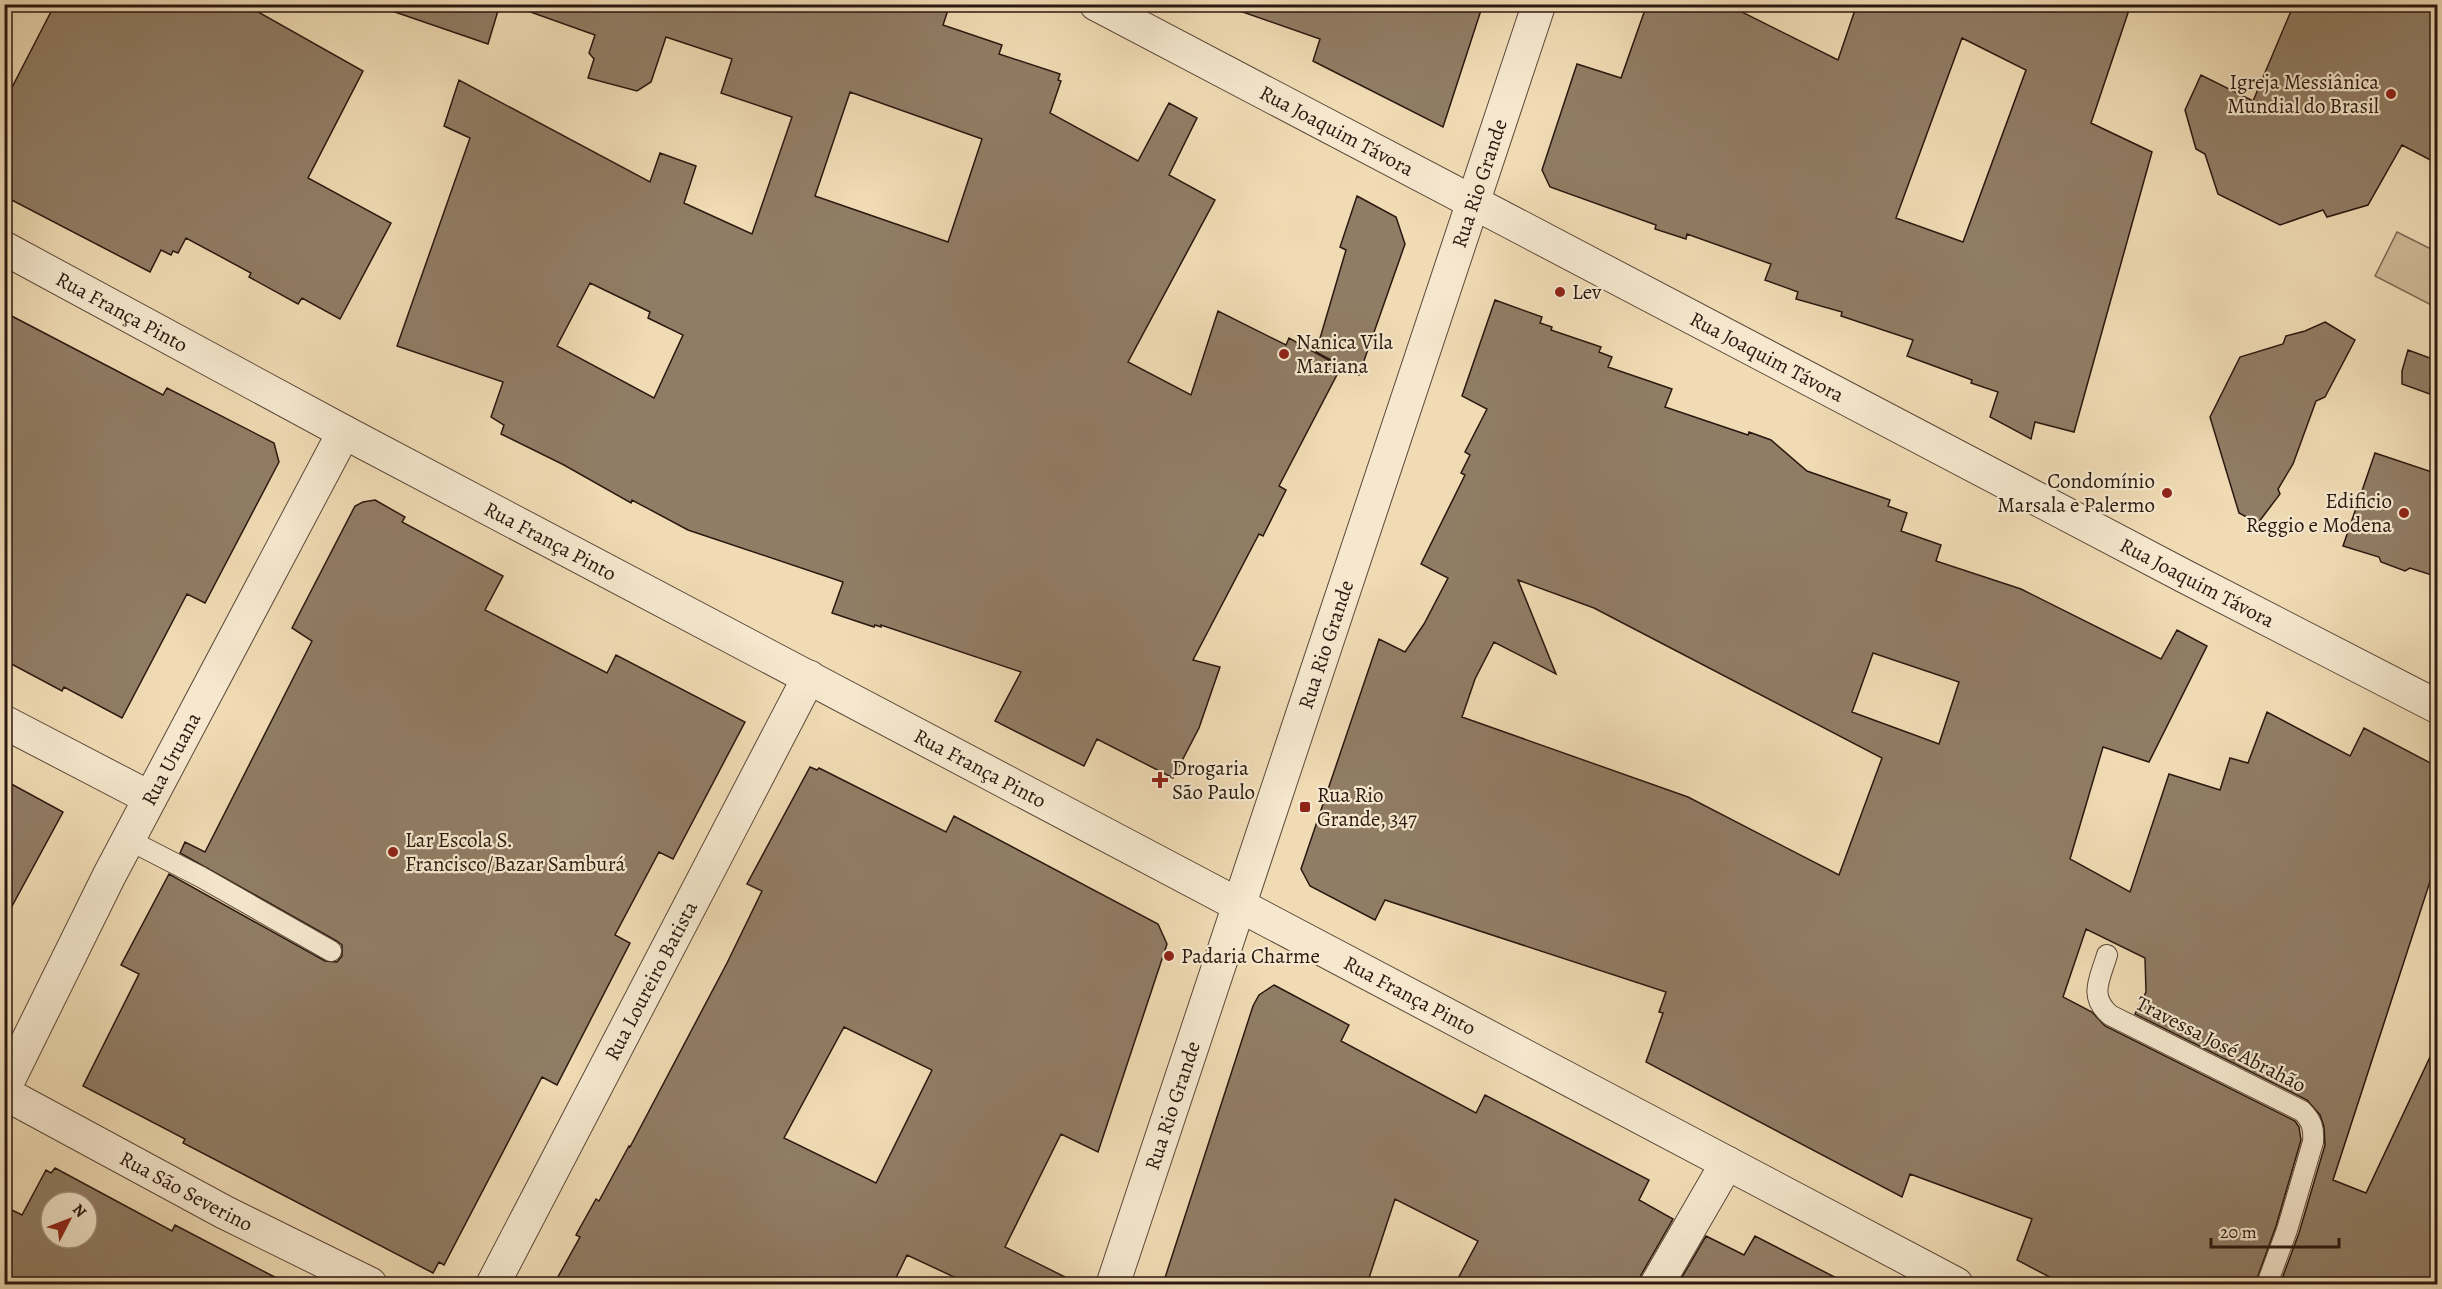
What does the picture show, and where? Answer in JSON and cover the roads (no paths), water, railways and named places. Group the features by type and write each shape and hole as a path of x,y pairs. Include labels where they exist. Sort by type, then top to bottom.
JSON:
{"street":[{"name":"Rua Joaquim Távora","path":"1095,4 2184,576 2438,706"},
{"name":"Rua Rio Grande","path":"1113,1284 1539,4"},
{"name":"Rua França Pinto","path":"4,248 344,432 1956,1284"},
{"name":"Rua Uruana","path":"4,1091 150,798 344,432"},
{"name":"Rua Loureiro Batista","path":"493,1284 809,677"},
{"path":"4,722 150,798"},
{"name":"Rua São Severino","path":"4,1091 224,1212 370,1284"},
{"path":"1657,1284 1727,1163"}],"lane":[{"path":"129,840 201,877 331,951"},
{"name":"Travessa José Abrahão","path":"2107,955 2097,988 2096,999 2100,1007 2110,1015 2302,1111 2310,1119 2314,1129 2313,1142 2287,1230 2267,1284"}],"place":[{"name":"Igreja Messiânica Mundial do Brasil","path":"2391,94"},
{"name":"Lev","path":"1560,292"},
{"name":"Nanica Vila Mariana","path":"1284,354"},
{"name":"Condomínio Marsala e Palermo","path":"2167,493"},
{"name":"Edificio Reggio e Modena","path":"2404,513"},
{"name":"Drogaria São Paulo","path":"1160,780"},
{"name":"Rua Rio Grande, 347","path":"1305,807"},
{"name":"Lar Escola S. Francisco/Bazar Samburá","path":"393,852"},
{"name":"Padaria Charme","path":"1169,956"}]}
